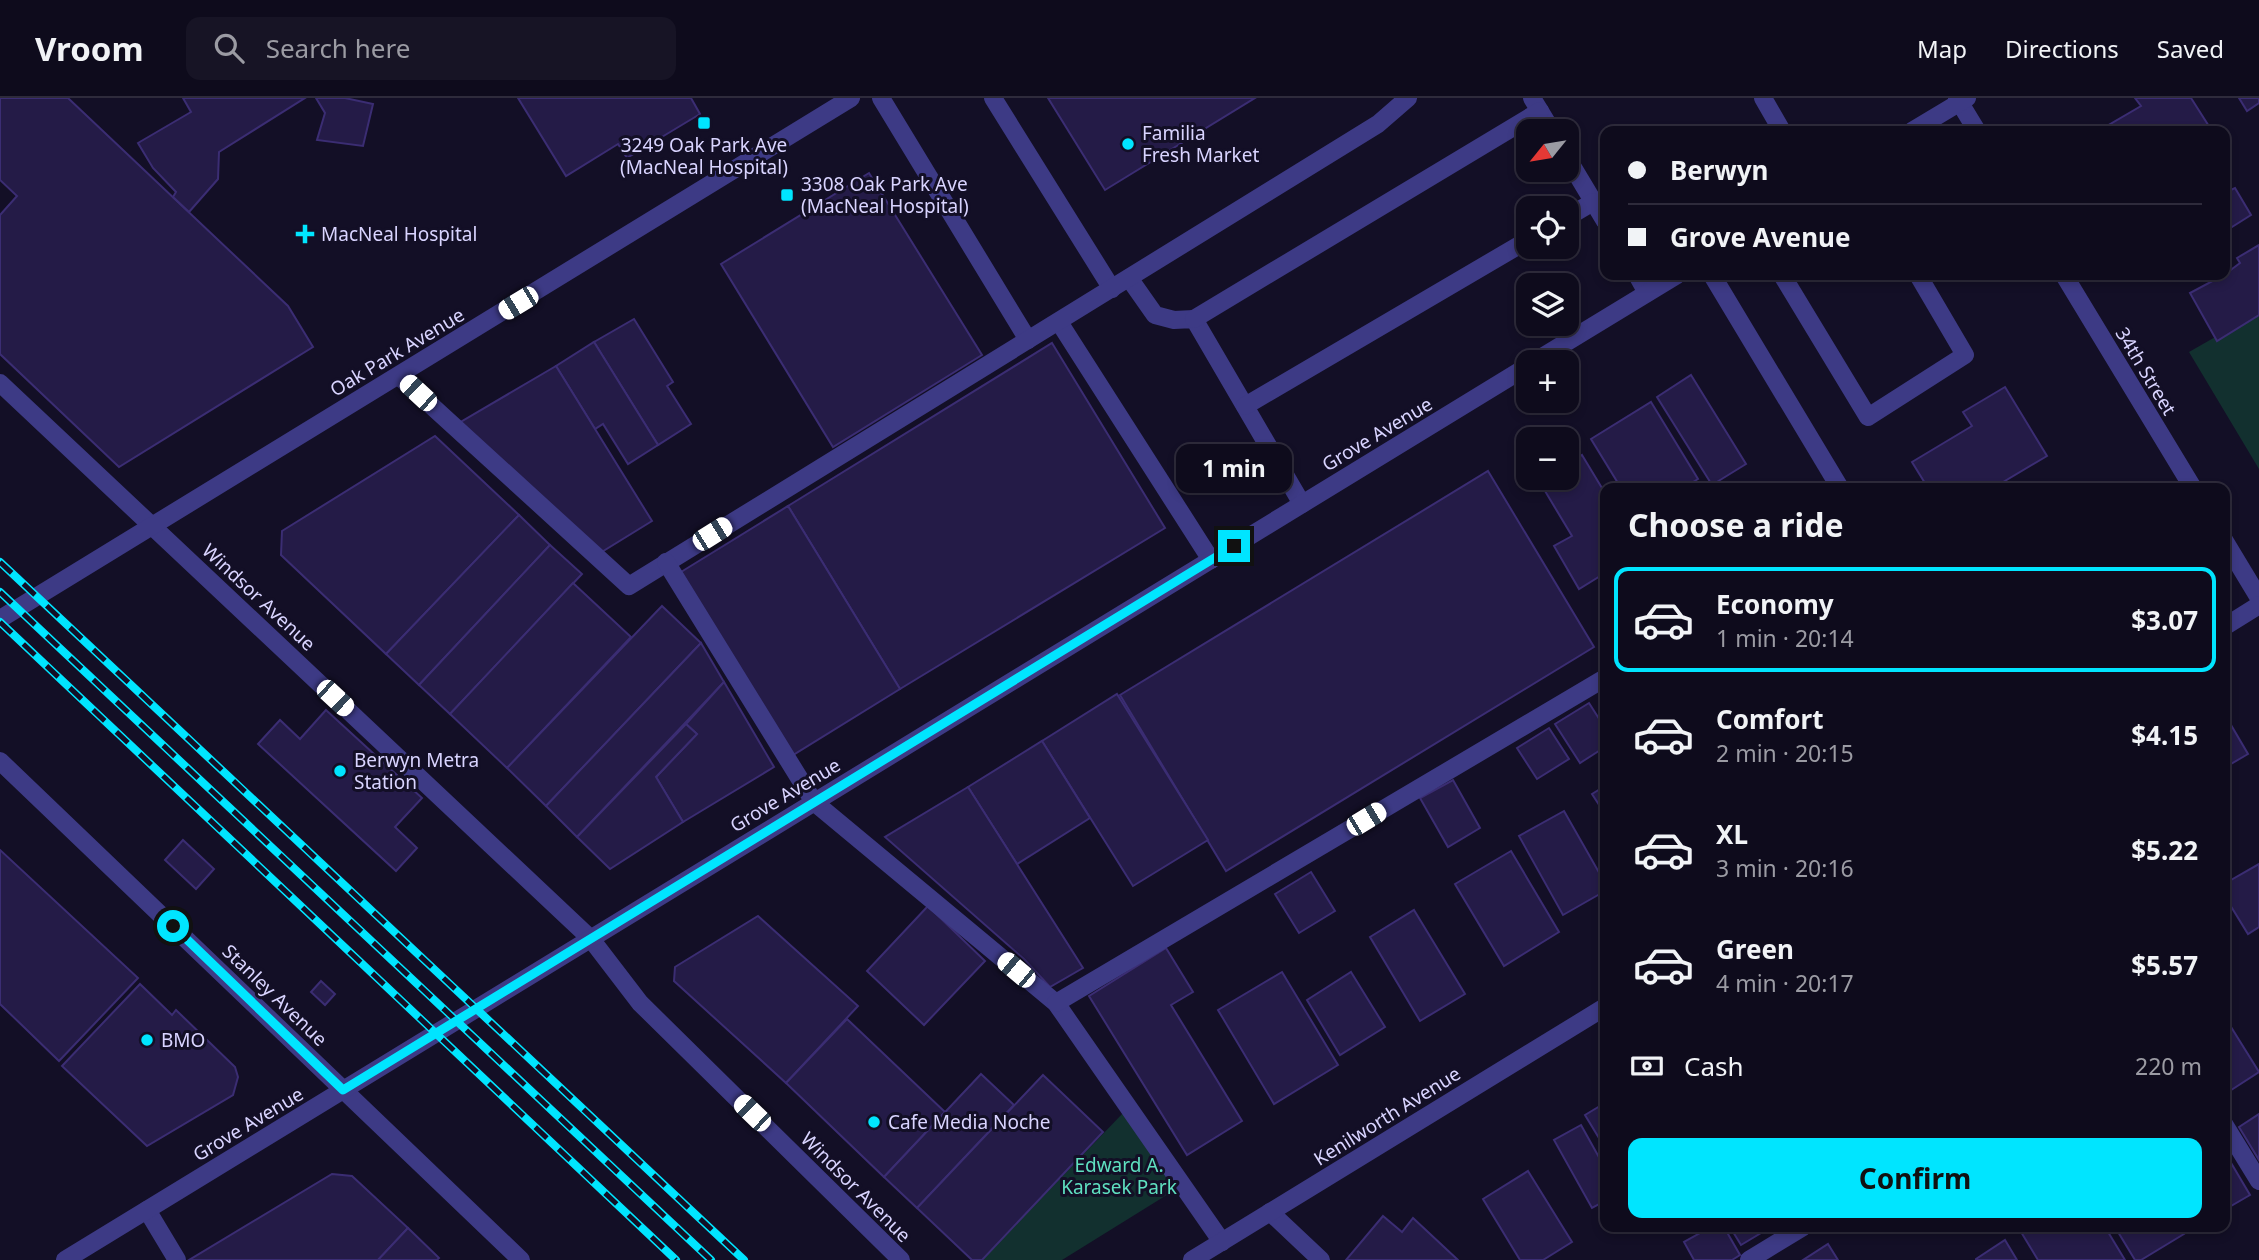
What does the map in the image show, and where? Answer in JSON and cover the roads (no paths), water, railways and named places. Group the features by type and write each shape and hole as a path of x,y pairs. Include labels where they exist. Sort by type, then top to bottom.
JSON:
{"street":[{"name":"Oak Park Avenue","path":"0,619 852,98"},
{"path":"881,98 1028,340"},
{"path":"993,98 1112,289"},
{"path":"399,376 629,586 1378,124 1408,98"},
{"path":"1763,98 1780,126"},
{"path":"1920,126 1961,99 1974,126"},
{"path":"1129,278 1154,315 1174,320 1194,319 1536,104"},
{"path":"1579,178 1600,213"},
{"path":"1579,210 1593,202"},
{"path":"1245,407 1516,247"},
{"path":"1640,280 1647,293"},
{"path":"1554,350 1669,280"},
{"path":"1715,280 1837,483"},
{"path":"1785,280 1868,417 1965,355 1921,280"},
{"name":"34th Street","path":"2067,280 2190,483"},
{"path":"1194,319 1303,504"},
{"path":"1059,321 1211,559"},
{"name":"Grove Avenue","path":"65,1260 1516,373"},
{"name":"Windsor Avenue","path":"0,383 591,939 640,1003 901,1260"},
{"path":"2230,550 2259,598"},
{"path":"666,562 814,802 1056,1003 1222,1242"},
{"path":"2230,623 2259,605"},
{"path":"1056,1003 1600,681"},
{"name":"Stanley Avenue","path":"0,761 521,1260"},
{"name":"Kenilworth Avenue","path":"1192,1260 1600,1010"},
{"path":"2230,1134 2259,1181"},
{"path":"148,1210 177,1260"},
{"path":"1270,1212 1321,1260"},
{"path":"1749,1260 1795,1232"}],"railway":[{"path":"0,562 744,1260"},
{"path":"0,592 711,1260"},
{"path":"0,622 676,1260"}],"place":[{"name":"3249 Oak Park Ave (MacNeal Hospital)","path":"704,123"},
{"name":"Familia Fresh Market","path":"1128,144"},
{"name":"3308 Oak Park Ave (MacNeal Hospital)","path":"787,195"},
{"name":"MacNeal Hospital","path":"305,234"},
{"name":"Berwyn Metra Station","path":"340,771"},
{"name":"BMO","path":"147,1040"},
{"name":"Cafe Media Noche","path":"874,1122"}],"park label":[{"name":"Edward A. Karasek Park","path":"1119,1176"}]}
